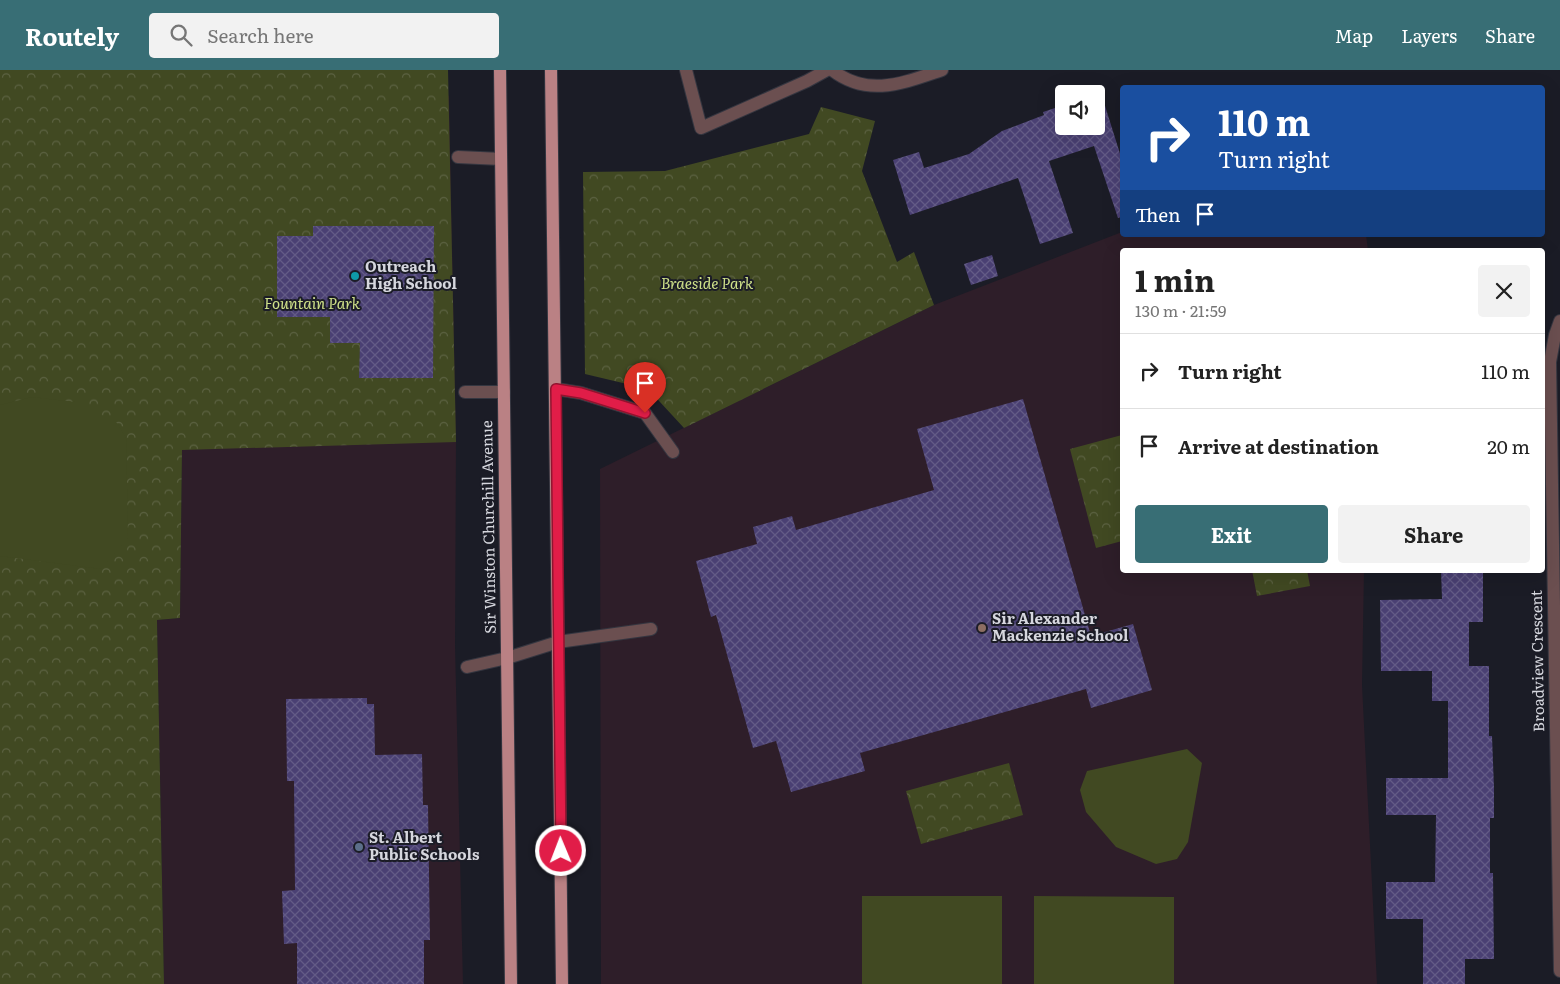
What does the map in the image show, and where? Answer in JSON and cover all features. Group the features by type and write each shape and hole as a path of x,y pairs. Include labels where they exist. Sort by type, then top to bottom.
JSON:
{"main road":[{"name":"Sir Winston Churchill Avenue","path":"500,70 510,984"},
{"path":"551,70 562,984"}],"street":[{"path":"686,70 702,128 807,81 827,70"},
{"path":"832,70 852,83 865,86 902,83 942,70"},
{"path":"458,157 501,159"},
{"name":"Broadview Crescent","path":"1560,321 1555,335 1550,362 1560,971"},
{"path":"556,389 581,393 645,413 673,452"},
{"path":"465,392 504,392"},
{"path":"467,667 507,658 558,642 651,629"}],"shaded area":[{"path":"449,95 456,442 455,645 463,984 164,984 157,620 180,618 182,449 226,448"},
{"name":"Sir Alexander Mackenzie School","path":"1120,233 1120,237 1366,237 1368,248 1120,248 1120,573 1364,573 1362,685 1377,984 601,984 600,469 934,305"}],"green space":[{"name":"Fountain Park","path":"0,70 448,70 456,442 182,450 180,618 157,620 164,984 0,984"},
{"name":"Braeside Park","path":"821,107 875,121 862,171 897,262 914,252 934,305 684,428 648,389 585,374 583,172 665,171 809,134"},
{"path":"32,397 75,402 117,423 126,438 128,538 101,569 0,556 0,405"},
{"path":"1120,436 1120,542 1096,548 1070,449"},
{"path":"1253,573 1308,573 1310,586 1257,596"},
{"path":"1187,749 1202,763 1188,842 1177,859 1156,864 1116,847 1086,812 1080,790 1087,771"},
{"path":"1009,763 1023,815 921,844 906,791"},
{"path":"862,896 1002,896 1002,984 862,984"},
{"path":"1034,896 1174,897 1174,984 1034,984"}],"building":[{"path":"1105,106 1120,154 1120,218 1118,218 1094,146 1049,161 1073,233 1040,244 1018,178 910,215 893,160 919,152 924,168 969,154 1002,131 1044,115 1043,112 1055,108 1055,135 1105,135"},
{"name":"Outreach High School","path":"313,226 434,226 433,378 359,378 360,343 330,343 330,317 277,317 277,236 313,236"},
{"path":"992,255 998,276 971,285 964,264"},
{"path":"1023,399 1091,636 1133,624 1152,690 1091,708 1086,689 860,753 865,771 791,792 776,741 753,748 716,615 711,617 696,561 757,544 753,527 792,516 796,530 934,490 917,429"},
{"path":"1441,573 1483,573 1483,622 1469,622 1469,666 1489,666 1489,736 1492,736 1494,788 1494,818 1490,818 1490,873 1493,873 1494,959 1465,959 1465,984 1423,984 1423,919 1386,919 1386,882 1435,882 1436,815 1386,815 1386,778 1448,778 1448,701 1432,701 1432,671 1381,671 1380,600 1442,599"},
{"name":"St. Albert Public Schools","path":"367,698 367,704 374,704 375,755 422,754 423,805 428,805 430,940 424,940 424,984 297,984 297,943 284,944 282,891 295,890 294,781 287,781 286,699"}],"place":[{"name":"Outreach High School","path":"355,276"},
{"name":"Sir Alexander Mackenzie School","path":"982,628"},
{"name":"St. Albert Public Schools","path":"359,847"}],"route":[{"path":"561,851 556,389 581,393 645,413"}]}
